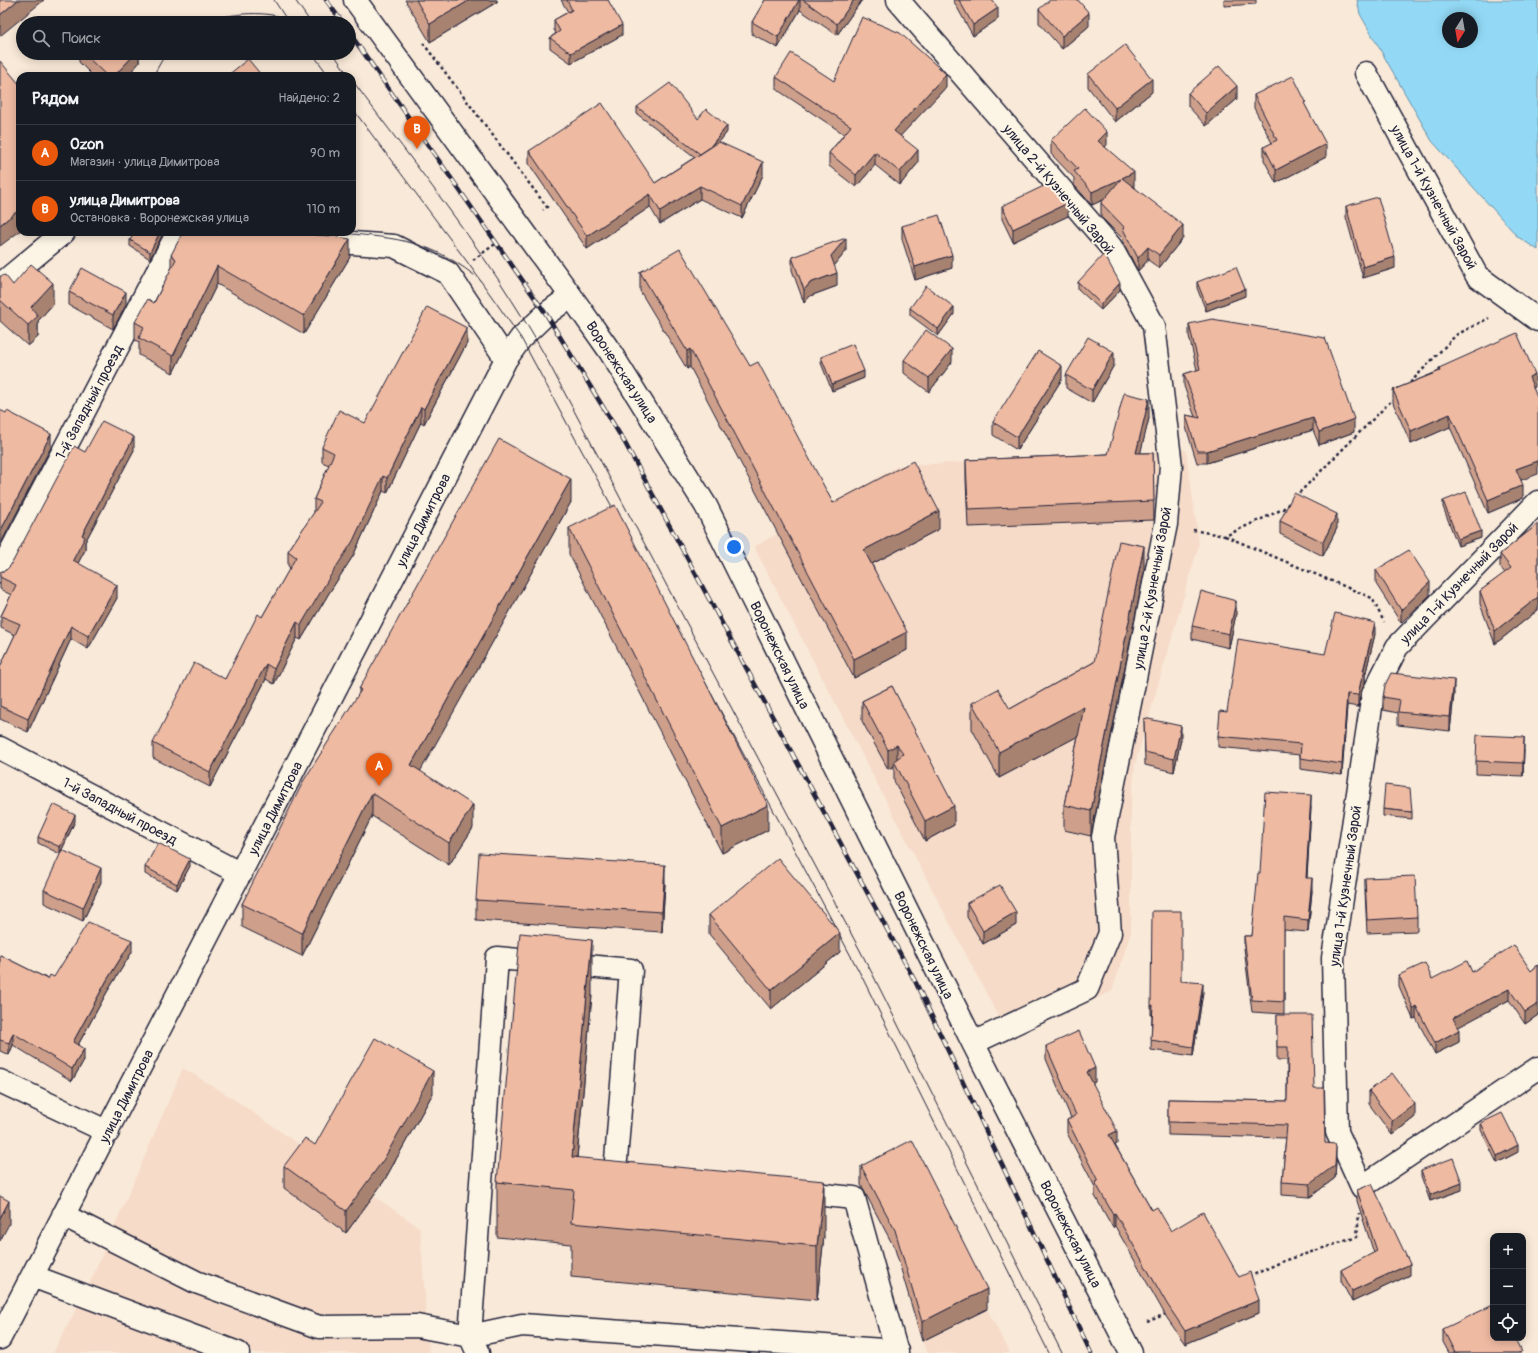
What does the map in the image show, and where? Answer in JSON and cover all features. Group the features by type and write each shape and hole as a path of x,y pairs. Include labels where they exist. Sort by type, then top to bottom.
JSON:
{"street":[{"name":"Воронежская улица","path":"355,0 609,350 706,506 973,1043 1132,1353"},
{"name":"улица 2-й Кузнечный Зарой","path":"898,0 1111,247 1154,326 1171,466 1166,524 1103,837 1110,933 1087,989 973,1043"},
{"name":"улица 1-й Кузнечный Зарой","path":"1366,74 1477,276 1538,320"},
{"path":"0,285 59,236"},
{"name":"1-й Западный проезд","path":"0,572 176,236"},
{"path":"284,236 297,239 394,246 448,273 506,359"},
{"name":"улица Димитрова","path":"0,1338 108,1132 506,359 521,338 546,314 571,296"},
{"name":"улица 1-й Кузнечный Зарой","path":"1362,1187 1336,1132 1333,958 1373,694 1397,647 1538,502"},
{"name":"1-й Западный проезд","path":"0,748 241,874"},
{"path":"474,1344 497,958 631,970 615,1173 653,1177"},
{"path":"1362,1187 1538,1068"},
{"path":"0,1081 108,1132"},
{"path":"63,1216 196,1282 319,1327 417,1326 474,1344 522,1325 897,1352 854,1198 776,1190"},
{"path":"32,1276 238,1353"}],"path":[{"path":"1403,389 1456,335 1516,305"},
{"path":"1225,536 1283,509 1398,395"},
{"path":"1166,524 1225,536 1372,598 1397,647"},
{"path":"1246,1278 1281,1262 1357,1237 1362,1187"},
{"path":"1122,1333 1168,1313"}],"shaded area":[{"path":"1186,450 1199,544 1135,764 1131,804 1131,932 1112,991 1010,1039 754,547 898,466"},
{"path":"183,1068 232,1098 420,1228 429,1353 53,1353 88,1287"},
{"path":"987,1309 1010,1353 928,1353 922,1341"}],"water":[{"path":"1357,0 1538,0 1538,250 1518,237 1432,141 1360,14"}],"building":[{"path":"0,0 18,0 0,15"},
{"path":"416,0 470,0 430,24"},
{"path":"567,0 608,0 622,25 571,53 550,38 560,31 554,20 572,10"},
{"path":"765,0 799,0 778,37 752,22"},
{"path":"803,0 854,0 837,24"},
{"path":"959,0 992,0 998,8 973,25"},
{"path":"1050,0 1078,0 1089,13 1062,36 1039,9"},
{"path":"862,17 900,33 946,74 894,131 918,150 900,172 875,152 856,175 829,153 851,126 776,77 791,53 834,81"},
{"path":"1125,45 1152,79 1115,108 1088,74"},
{"path":"90,60 129,60 118,72 103,72"},
{"path":"249,60 259,72 232,72"},
{"path":"0,61 16,80 16,212 0,225 1,139"},
{"path":"1219,66 1237,86 1206,113 1188,93"},
{"path":"1293,76 1306,102 1304,103 1326,144 1276,170 1264,147 1277,140 1254,95"},
{"path":"670,83 698,119 706,109 727,126 709,148 700,154 637,107"},
{"path":"602,103 655,183 719,142 763,162 742,206 700,186 660,211 650,194 587,236 529,151"},
{"path":"1085,108 1107,132 1098,141 1134,172 1122,178 1183,225 1159,255 1148,247 1138,258 1123,229 1124,227 1101,203 1121,179 1092,192 1074,171 1078,169 1051,140"},
{"path":"1050,183 1068,203 1013,229 1002,206"},
{"path":"1378,197 1395,257 1363,267 1346,206"},
{"path":"939,215 952,255 915,267 902,226"},
{"path":"132,236 158,236 150,252 130,240"},
{"path":"181,236 331,236 350,239 304,316 217,266 173,356 139,338 144,327 135,322 148,299 154,303 176,259 171,255"},
{"path":"846,238 831,256 837,273 810,283 804,290 792,257"},
{"path":"680,249 750,366 758,362 833,503 913,461 939,511 864,550 907,632 854,659 690,349 687,351 640,272"},
{"path":"1104,254 1120,283 1101,304 1078,282"},
{"path":"31,264 53,283 31,307 38,316 28,325 0,300 0,276 5,275 13,285"},
{"path":"1236,267 1245,289 1206,304 1197,282"},
{"path":"82,268 126,292 113,315 69,292"},
{"path":"926,286 954,307 938,329 910,308"},
{"path":"427,307 467,328 424,409 421,407 387,478 383,476 353,541 301,625 297,622 274,669 266,664 210,772 153,743 194,663 225,679 258,614 262,617 296,557 288,551 321,502 314,499 334,453 322,447 339,410 365,423"},
{"path":"1212,319 1325,338 1354,419 1319,432 1313,418 1207,451 1197,451 1186,415 1200,418 1184,374 1200,369 1189,324"},
{"path":"926,330 952,349 929,378 904,360"},
{"path":"1517,333 1535,374 1529,377 1538,400 1538,461 1516,469 1523,485 1488,500 1450,414 1411,431 1393,390 1440,371 1439,368"},
{"path":"1088,337 1114,352 1092,390 1066,375"},
{"path":"853,344 864,371 832,384 821,357"},
{"path":"1038,351 1062,366 1017,437 993,422"},
{"path":"1124,393 1149,399 1136,453 1153,453 1154,501 968,509 966,460 1108,454"},
{"path":"0,410 6,413 7,411 51,434 0,532"},
{"path":"102,421 134,437 82,535 85,537 73,560 117,585 88,636 71,626 28,719 0,706 0,667 20,624 1,616 16,585 0,577 0,572 6,570 11,565 74,446 85,452"},
{"path":"499,439 571,479 411,765 473,805 449,843 372,793 302,933 242,904 304,780 361,690 359,689"},
{"path":"1466,492 1481,531 1458,539 1443,501"},
{"path":"1294,493 1337,514 1323,542 1280,521"},
{"path":"615,505 768,805 722,828 569,528"},
{"path":"1538,524 1538,597 1495,631 1480,591 1511,568 1500,554"},
{"path":"1119,541 1144,546 1091,811 1064,805 1084,707 999,752 972,703 998,689 1010,709 1094,662"},
{"path":"1409,550 1430,582 1401,610 1376,570"},
{"path":"1201,591 1236,601 1229,634 1192,626"},
{"path":"1335,613 1375,623 1363,671 1365,671 1358,695 1347,694 1342,764 1300,758 1301,744 1218,736 1220,711 1227,712 1238,639 1325,654"},
{"path":"1391,673 1454,680 1450,717 1398,712 1400,700 1383,697 1385,685"},
{"path":"892,686 954,806 925,821 894,761 903,754 897,745 888,750 862,701"},
{"path":"1144,718 1181,726 1174,759 1145,752"},
{"path":"1477,735 1524,737 1523,763 1476,761"},
{"path":"1385,785 1410,788 1412,812 1383,809"},
{"path":"1265,792 1311,795 1306,878 1312,878 1308,920 1284,917 1284,1002 1252,1000 1244,936 1252,936 1258,873 1260,873"},
{"path":"53,804 75,815 60,847 38,837"},
{"path":"158,843 190,859 177,884 145,867"},
{"path":"62,850 101,868 83,908 44,890"},
{"path":"479,853 665,865 662,912 476,900"},
{"path":"778,858 840,933 771,990 709,915"},
{"path":"1415,876 1417,917 1367,920 1365,878"},
{"path":"1000,885 1016,912 983,931 967,903"},
{"path":"1152,911 1181,911 1181,981 1203,983 1193,1047 1151,1040 1153,1005 1151,1006"},
{"path":"88,922 132,940 107,980 73,1042 84,1049 72,1069 13,1033 9,1043 0,1040 0,955 48,979 50,975 54,977"},
{"path":"520,933 592,940 572,1157 824,1181 817,1246 571,1223 574,1190 497,1182"},
{"path":"1514,945 1531,971 1538,965 1538,1004 1525,1012 1509,989 1453,1018 1459,1030 1435,1043 1416,1006 1413,1008 1399,975 1425,963 1432,979 1467,961 1472,972"},
{"path":"1277,1015 1312,1015 1314,1088 1324,1088 1325,1143 1335,1144 1336,1147 1335,1165 1310,1184 1282,1182 1287,1125 1168,1122 1168,1099 1287,1101 1288,1047 1277,1047"},
{"path":"1079,1031 1095,1068 1087,1072 1117,1131 1109,1135 1152,1210 1157,1207 1171,1231 1203,1212 1239,1277 1250,1272 1259,1300 1185,1331 1167,1304 1115,1213 1113,1214 1095,1182 1098,1181 1067,1120 1076,1115 1046,1046"},
{"path":"375,1038 433,1071 384,1159 346,1211 284,1166 305,1138 315,1145"},
{"path":"1392,1073 1415,1104 1392,1121 1369,1091"},
{"path":"1502,1113 1518,1145 1497,1156 1481,1123"},
{"path":"912,1140 987,1289 922,1322 895,1230 861,1166"},
{"path":"1453,1158 1462,1183 1430,1195 1421,1170"},
{"path":"1372,1184 1410,1264 1352,1291 1341,1270 1377,1251 1357,1190"},
{"path":"0,1196 9,1201 0,1218"},
{"path":"1490,1306 1490,1341 1516,1341 1521,1352 1455,1353 1443,1329"}],"tram line":[{"path":"274,0 284,16"},
{"path":"295,0 306,16"},
{"path":"230,16 249,14 278,16"},
{"path":"155,72 162,60"},
{"path":"317,60 326,72"},
{"path":"338,60 346,72"},
{"path":"356,85 428,180 477,248 523,318 544,354 872,973 1062,1353"},
{"path":"356,113 468,263 521,338 617,516"},
{"path":"356,234 389,238 423,246 456,262 474,275"},
{"path":"703,678 862,977 1049,1353"}],"railway":[{"path":"326,0 338,16"},
{"path":"356,42 546,314 625,443 916,983 1091,1353"}],"place":[{"name":"улица Димитрова","path":"417,149"},
{"name":"Ozon","path":"379,786"}]}
